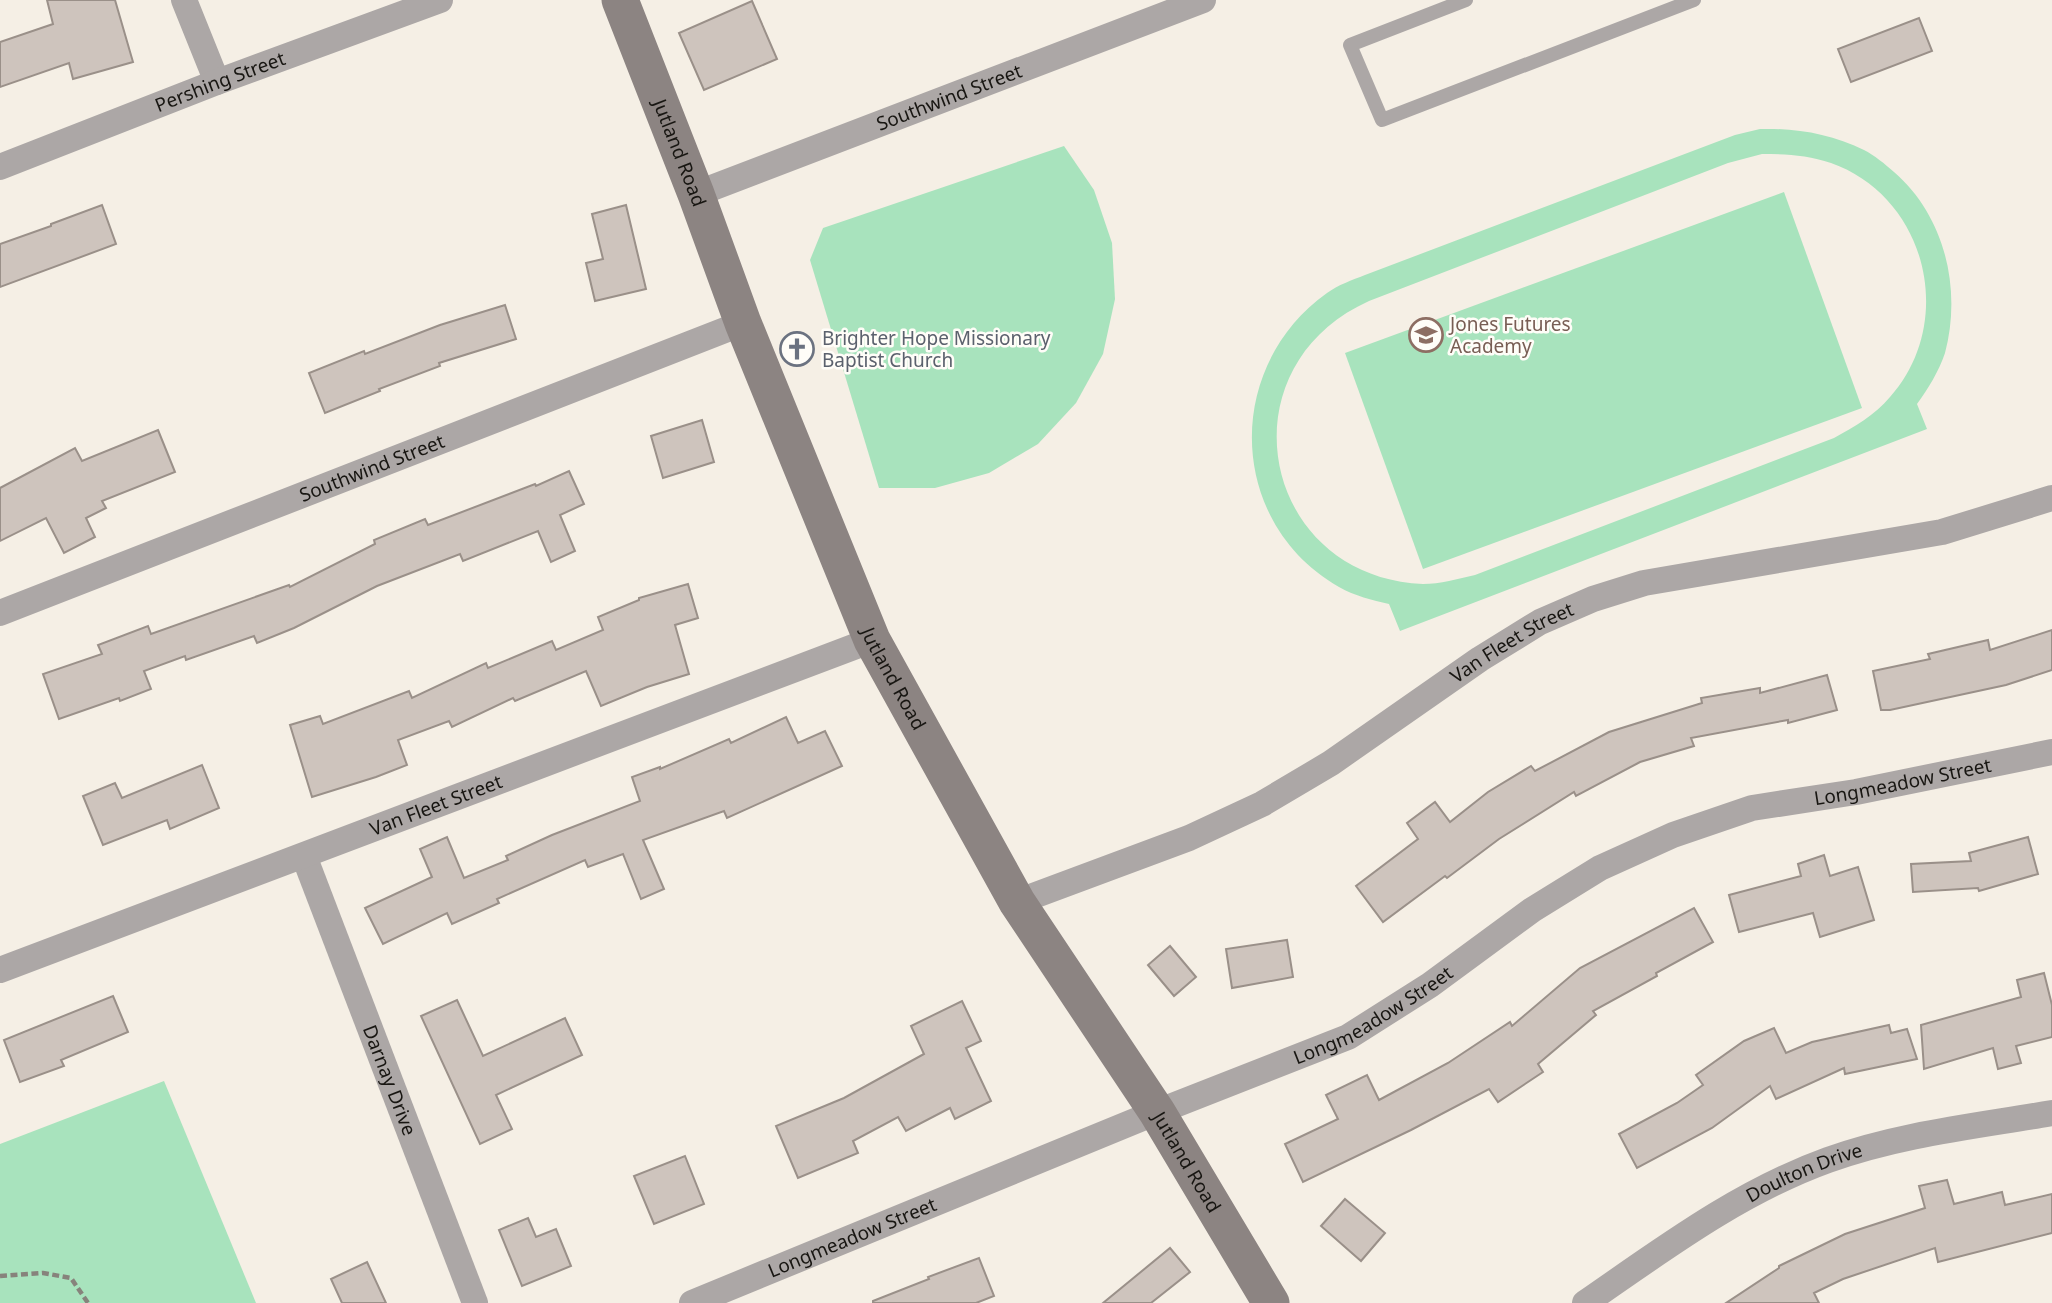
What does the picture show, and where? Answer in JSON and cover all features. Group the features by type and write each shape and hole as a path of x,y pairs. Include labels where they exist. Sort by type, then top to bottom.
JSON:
{"street":[{"path":"184,0 217,82"},
{"name":"Pershing Street","path":"0,167 217,82 440,0"},
{"name":"Jutland Road","path":"620,0 743,323 872,639 1017,902 1157,1112 1271,1303"},
{"name":"Southwind Street","path":"696,194 1203,0"},
{"name":"Southwind Street","path":"0,613 743,323"},
{"name":"Van Fleet Street","path":"1017,902 1189,838 1262,804 1331,764 1480,659 1541,622 1593,599 1644,583 1941,532 2052,498"},
{"name":"Van Fleet Street","path":"0,970 872,639"},
{"name":"Longmeadow Street","path":"692,1303 1157,1112 1348,1037 1430,985 1532,910 1600,868 1673,835 1752,808 1856,792 2052,752"},
{"name":"Darnay Drive","path":"304,856 475,1303"},
{"name":"Doulton Drive","path":"1585,1303 1751,1194 1827,1160 1894,1140 2052,1113"}],"lane":[{"path":"1466,0 1350,45 1382,120 1694,0"}],"path":[{"path":"0,1276 43,1273 71,1279 88,1303"}],"green space":[{"path":"1760,129 1787,130 1813,133 1852,144 1872,154 1894,172 1912,190 1926,210 1945,255 1951,304 1945,353 1933,380 1917,404 1927,429 1400,631 1389,604 1339,587 1302,559 1275,524 1259,485 1252,444 1256,402 1269,361 1293,324 1327,293 1345,283 1735,135","holes":["1762,154 1822,160 1864,180 1890,203 1910,232 1922,265 1926,299 1923,334 1911,367 1878,409 1834,438 1475,575 1423,584 1368,573 1325,546 1295,509 1279,465 1278,418 1292,372 1322,332 1369,301 1728,163"]},
{"path":"1064,146 1094,190 1112,243 1115,299 1103,354 1076,403 1038,444 989,473 935,488 879,488 810,260 823,228"},
{"path":"1784,192 1862,408 1423,569 1345,353"},
{"path":"164,1081 256,1303 0,1303 0,1144"}],"building":[{"path":"47,0 115,0 133,62 73,79 69,63 0,87 0,42 53,24"},
{"path":"752,1 777,59 704,90 679,33"},
{"path":"1919,18 1932,51 1851,82 1838,49"},
{"path":"102,205 116,244 0,287 0,244"},
{"path":"626,205 646,289 595,301 586,263 603,259 592,214"},
{"path":"505,305 516,339 439,363 440,366 325,413 309,373 364,351 365,354 440,325"},
{"path":"702,420 714,462 663,478 651,436"},
{"path":"158,430 175,472 102,501 106,508 86,518 95,537 64,553 46,518 0,541 0,488 75,448 82,461"},
{"path":"569,471 584,504 560,515 575,551 551,562 538,531 463,561 460,554 377,586 294,628 257,643 254,636 186,660 185,656 144,671 151,689 59,719 43,674 102,654 98,645 148,626 151,634 289,585 290,587 375,544 374,540 425,519 428,525 535,484 536,486"},
{"path":"688,584 698,618 675,625 689,674 647,687 601,706 586,671 515,701 513,698 452,727 449,721 398,740 407,765 312,797 290,725 320,716 323,724 409,691 412,698 486,663 488,668 552,641 556,650 603,630 598,617 639,598"},
{"path":"2052,630 2052,670 2006,685 1881,710 1873,671 1930,659 1928,654 1988,640 1990,650"},
{"path":"1827,675 1837,710 1788,723 1788,720 1691,738 1694,746 1640,762 1576,796 1574,792 1499,839 1383,922 1356,886 1418,839 1407,823 1435,802 1450,822 1488,792 1531,766 1535,771 1609,732 1702,703 1701,698 1760,688 1760,693"},
{"path":"786,717 798,743 825,731 842,766 727,818 724,811 643,840 664,889 641,899 623,854 588,867 585,860 497,899 499,903 452,924 447,913 383,944 365,908 432,877 420,849 447,837 464,878 508,860 506,856 552,835 640,801 632,777 660,769 729,739 731,743"},
{"path":"202,765 219,808 170,829 167,820 103,845 83,796 115,783 122,798"},
{"path":"2028,837 2038,874 1979,891 1978,888 1913,892 1911,864 1971,861 1969,853"},
{"path":"1824,855 1830,876 1858,867 1874,920 1820,937 1813,913 1739,932 1729,895 1801,876 1798,864"},
{"path":"1694,908 1713,942 1593,1011 1596,1015 1538,1064 1543,1072 1498,1102 1489,1089 1303,1182 1285,1144 1338,1119 1326,1095 1367,1075 1379,1100 1448,1063 1510,1022 1512,1026 1580,968"},
{"path":"1287,940 1293,977 1232,988 1226,949"},
{"path":"1170,946 1196,977 1174,996 1148,965"},
{"path":"2044,973 2052,1005 2052,1037 2016,1046 2021,1063 1998,1069 1993,1048 1924,1069 1921,1025 2021,997 2017,980"},
{"path":"113,996 128,1032 61,1060 64,1066 20,1082 4,1040"},
{"path":"457,1000 483,1056 565,1018 582,1055 496,1095 512,1129 480,1144 421,1016"},
{"path":"962,1001 981,1041 966,1048 991,1101 955,1119 950,1108 906,1131 898,1117 853,1141 858,1153 798,1178 776,1126 844,1098 924,1054 911,1026"},
{"path":"1889,1025 1891,1033 1907,1029 1917,1059 1845,1074 1844,1068 1776,1099 1770,1086 1712,1128 1637,1168 1619,1134 1677,1103 1703,1085 1696,1075 1744,1041 1774,1028 1786,1053 1812,1042"},
{"path":"685,1156 704,1204 654,1224 634,1176"},
{"path":"1947,1180 1954,1204 2002,1192 2005,1205 2052,1194 2052,1233 1938,1262 1935,1248 1843,1279 1814,1293 1819,1303 1726,1303 1779,1266 1845,1234 1925,1208 1919,1186"},
{"path":"1345,1199 1385,1233 1361,1261 1321,1226"},
{"path":"528,1218 536,1237 556,1229 571,1266 522,1286 499,1230"},
{"path":"1170,1248 1190,1272 1151,1303 1103,1303"},
{"path":"979,1258 994,1296 976,1303 873,1303 929,1279 928,1277"},
{"path":"367,1262 386,1303 342,1303 331,1279"}],"place":[{"name":"Jones Futures Academy","path":"1426,335"},
{"name":"Brighter Hope Missionary Baptist Church","path":"797,349"}]}
